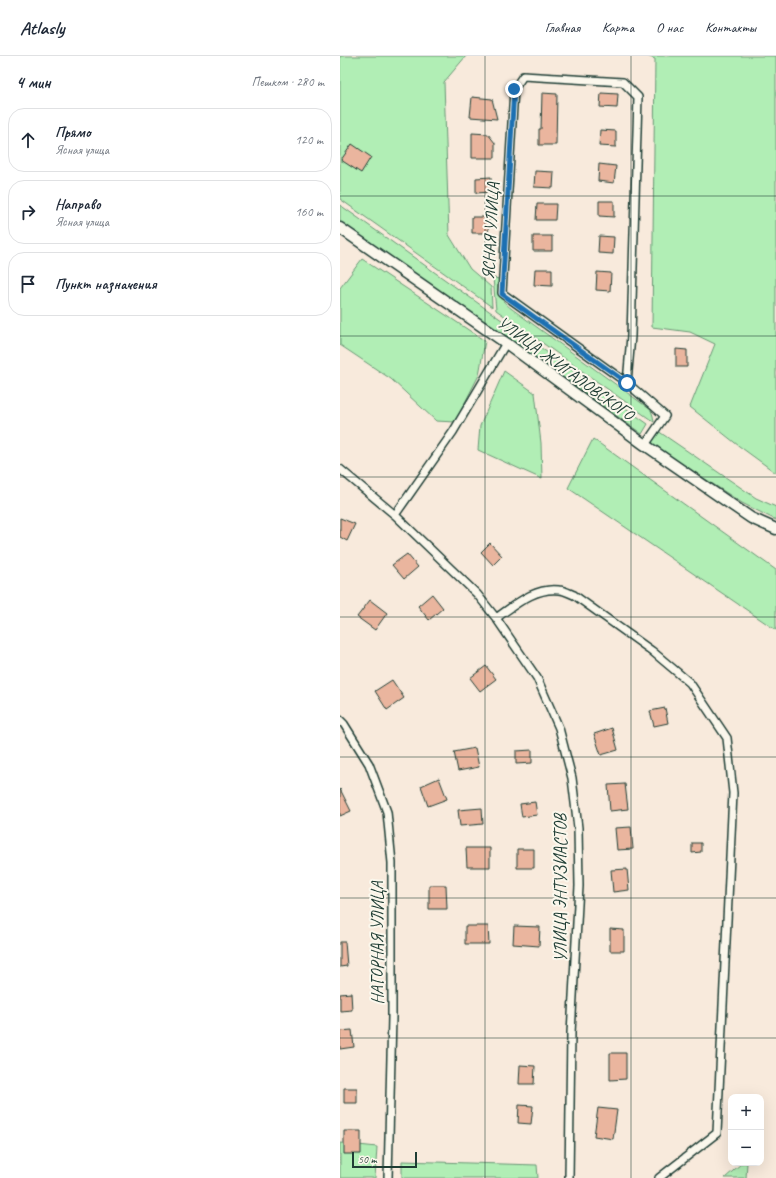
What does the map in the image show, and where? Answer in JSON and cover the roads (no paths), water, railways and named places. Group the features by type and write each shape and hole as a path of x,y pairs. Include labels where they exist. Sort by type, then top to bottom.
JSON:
{"main road":[{"name":"УЛИЦА ЖИГАЛОВСКОГО","path":"340,228 506,343 646,445 750,518 776,529"}],"street":[{"name":"ЯСНАЯ УЛИЦА","path":"627,383 631,336 638,96 624,82 523,76 514,89 502,294 627,383 665,416 646,445"},
{"path":"340,469 394,515 454,432 506,343"},
{"name":"УЛИЦА ЭНТУЗИАСТОВ","path":"394,515 477,594 496,618 537,678 559,728 572,778 578,828 579,886 571,1033 569,1178"},
{"path":"496,618 532,594 545,590 560,590 574,595 652,650 690,683 727,738 733,793 717,1133 659,1178"},
{"name":"НАГОРНАЯ УЛИЦА","path":"340,720 369,764 387,812 392,863 392,1016 388,1178"}]}
